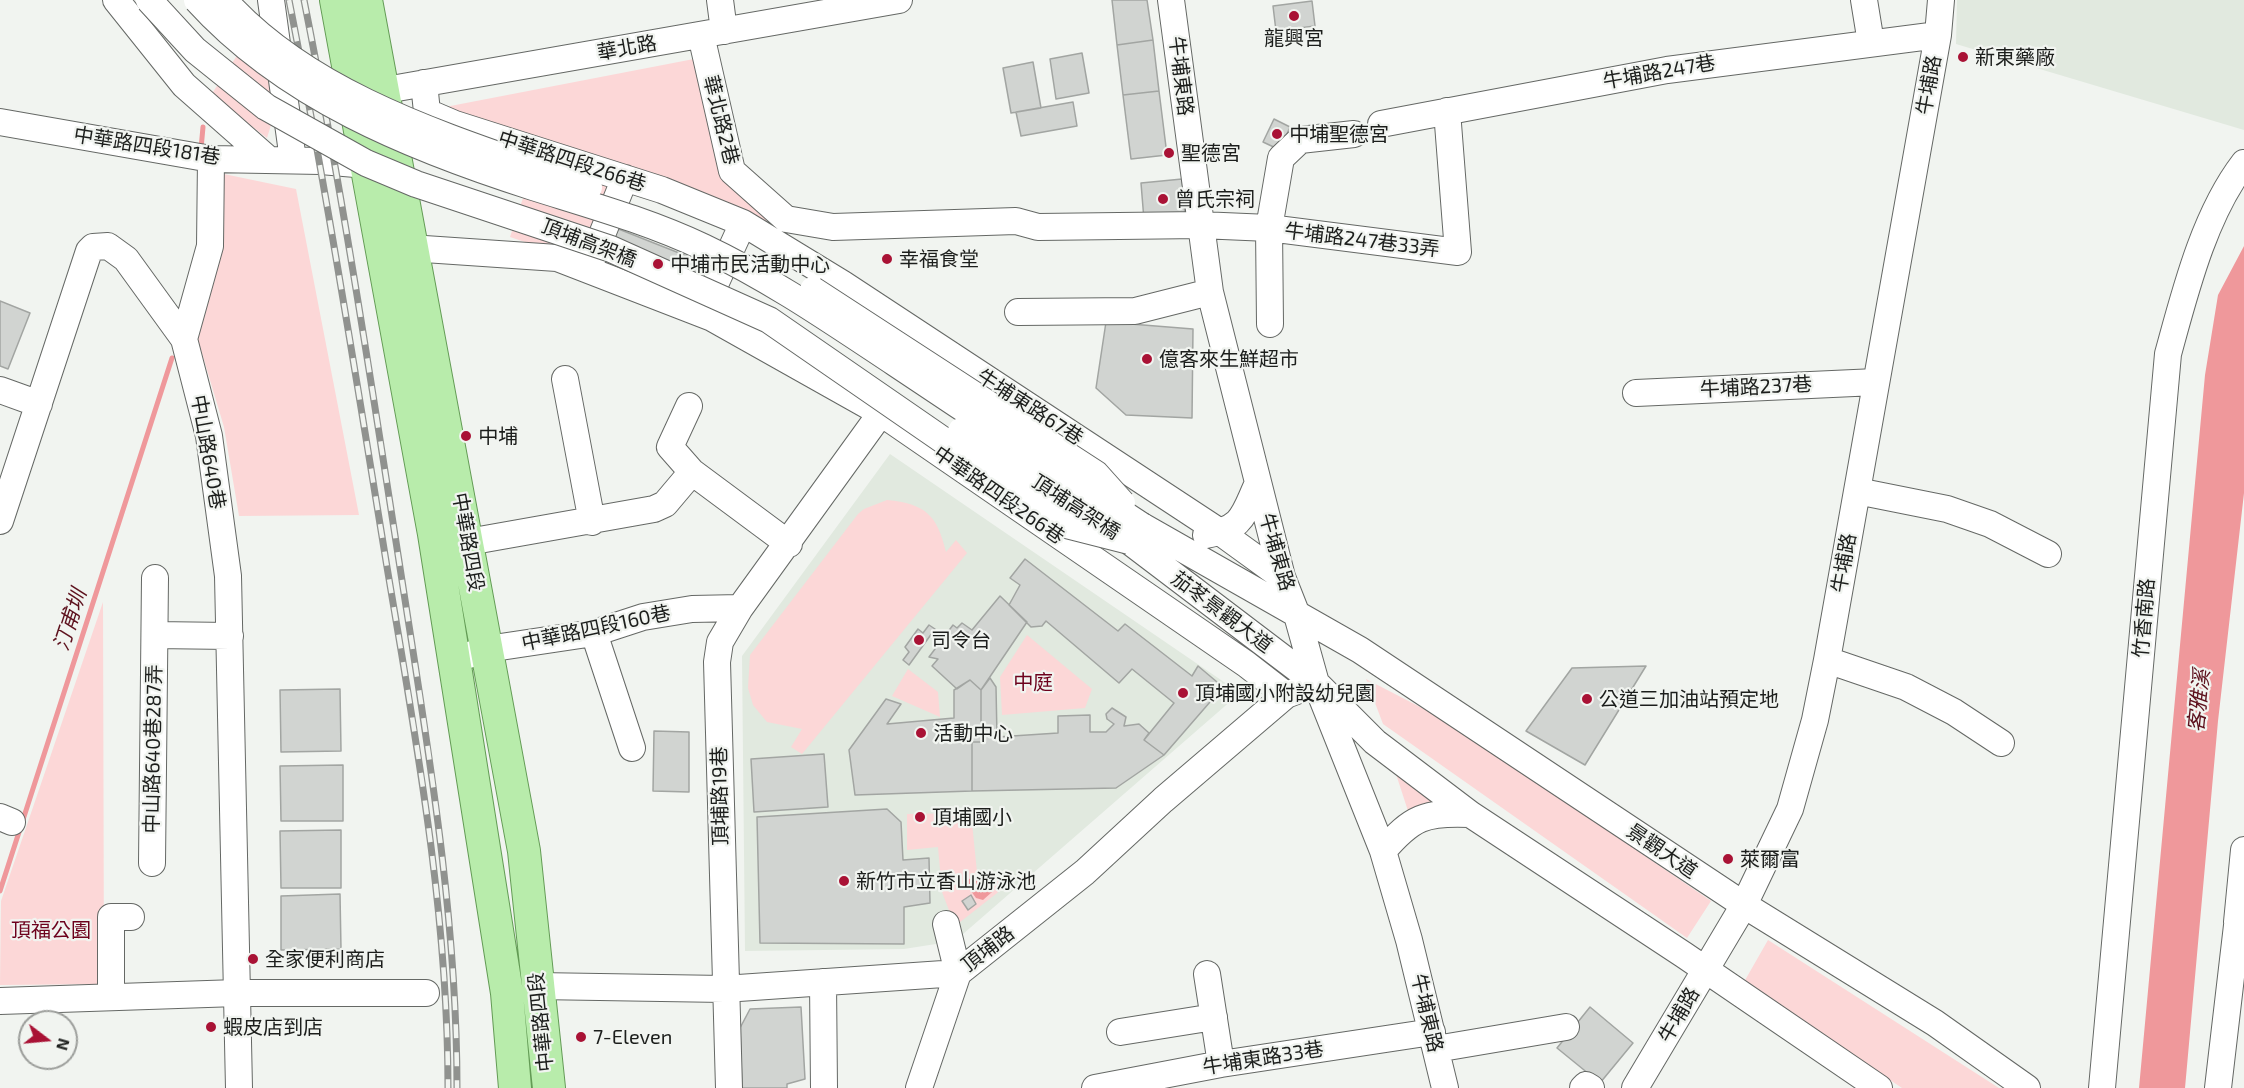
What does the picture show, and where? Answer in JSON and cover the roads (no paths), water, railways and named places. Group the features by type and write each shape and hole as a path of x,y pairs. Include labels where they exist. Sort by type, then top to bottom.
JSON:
{"main road":[{"name":"中華路四段","path":"336,0 367,165 398,247 468,542 524,851 549,1088"},
{"name":"中華路四段","path":"366,0 384,88 398,247 454,659 507,993 515,1088"}],"street":[{"path":"116,0 184,85 267,159"},
{"name":"頂埔高架橋","path":"149,0 195,50 266,107 356,157 416,184 611,249 770,320 1066,525 1144,535"},
{"name":"頂埔高架橋","path":"166,0 199,34 270,90 371,148 433,173 563,214 742,290 1144,535"},
{"name":"頂埔高架橋","path":"197,0 216,21 291,80 375,128 441,156 617,212 703,247 785,291 1144,535"},
{"name":"頂埔高架橋","path":"225,0 246,24 291,60 379,108 450,137 653,209 719,238 784,273 844,308 1096,474 1144,535"},
{"name":"華北路2巷","path":"720,0 713,33 732,171 786,219"},
{"name":"華北路","path":"354,96 384,88 424,83 899,0"},
{"name":"牛埔東路","path":"1171,0 1210,292 1258,483 1282,577 1297,615 1316,683 1383,851 1409,940 1445,1088"},
{"path":"1864,0 1871,43"},
{"name":"牛埔路","path":"1640,1086 1743,905 1790,809 1815,720 1938,35 1941,0"},
{"path":"269,2 293,160"},
{"name":"牛埔路247巷","path":"1381,124 1667,70 1938,35"},
{"name":"中華路四段266巷","path":"424,83 427,112 455,124 625,178 743,223 775,242"},
{"name":"牛埔路247巷33弄","path":"1269,228 1458,252 1447,111"},
{"name":"中華路四段181巷","path":"0,122 211,159 293,160 367,165"},
{"path":"1270,324 1269,228 1281,158 1300,140 1354,134"},
{"path":"184,339 210,246 211,159"},
{"name":"竹香南路","path":"2102,1088 2168,354 2193,263 2234,176 2244,163"},
{"path":"587,269 625,178"},
{"path":"775,242 786,219 833,227 1016,221 1038,227 1200,225 1269,228"},
{"path":"701,314 743,223"},
{"name":"牛埔東路67巷","path":"775,242 843,284 1220,532 1282,577"},
{"name":"中山路640巷","path":"0,520 89,251 93,247 108,246 121,254 184,339 209,436 228,576 239,1088"},
{"name":"中華路四段266巷","path":"398,247 556,258 701,314 880,413 1246,664 1286,695"},
{"path":"1018,312 1136,311 1210,292"},
{"path":"565,379 592,522"},
{"name":"牛埔路237巷","path":"1636,393 1876,382"},
{"path":"0,390 39,404"},
{"path":"689,406 669,447 692,472 789,544"},
{"name":"頂埔路19巷","path":"729,1088 724,988 717,662 723,636 740,608 789,544 880,413"},
{"path":"468,542 592,522 654,509 665,504 692,472"},
{"path":"1144,535 1220,532 1233,528 1242,516 1258,483"},
{"path":"1857,491 1947,509 1990,524 2048,554"},
{"name":"茄苳景觀大道","path":"1144,535 1297,615"},
{"name":"茄苳景觀大道","path":"1144,535 1316,683"},
{"name":"中山路640巷287弄","path":"152,863 155,578"},
{"name":"中華路四段160巷","path":"454,659 487,650 594,633 643,617 692,609 740,608"},
{"name":"景觀大道","path":"1297,615 1360,650 1743,905 1935,1023 2027,1088"},
{"path":"594,633 632,748"},
{"name":"中山路640巷287弄","path":"155,636 230,636"},
{"path":"1827,660 1906,687 1954,712 2001,743"},
{"path":"1316,683 1375,742 1470,814 1705,969 1879,1088"},
{"name":"頂埔路","path":"537,986 724,988 958,974 1084,872 1163,800 1286,695 1316,683"},
{"path":"1383,851 1403,827 1421,817 1440,813 1470,814"},
{"path":"2218,1088 2240,921 2244,850"},
{"path":"111,997 111,917 131,917"},
{"path":"919,1088 958,974 946,924"},
{"path":"1207,974 1221,1064"},
{"path":"823,982 824,1088"},
{"path":"0,1001 237,993 426,993"},
{"path":"1120,1032 1214,1017"},
{"name":"牛埔東路33巷","path":"1095,1088 1221,1064 1566,1027"},
{"path":"1583,1088 1586,1084 1591,1088"}],"water":[{"name":"客雅溪","path":"2244,246 2244,493 2218,721 2185,1088 2139,1088 2205,375 2218,295"},
{"path":"973,878 982,885 993,885 992,892 983,900 976,898 966,884 969,879"}],"waterway":[{"name":"汀甫圳","path":"201,149 203,127"},
{"name":"汀甫圳","path":"0,891 172,358"}],"railway":[{"path":"289,0 316,141 419,761 443,957 448,1088"},
{"path":"304,0 354,280 429,758 452,955 457,1088"}],"place":[{"name":"龍興宮","path":"1294,16"},
{"name":"新東藥廠","path":"1963,57"},
{"name":"中埔聖德宮","path":"1277,134"},
{"name":"聖德宮","path":"1169,153"},
{"name":"曾氏宗祠","path":"1163,199"},
{"name":"幸福食堂","path":"887,259"},
{"name":"中埔市民活動中心","path":"658,264"},
{"name":"億客來生鮮超市","path":"1147,359"},
{"name":"中埔","path":"466,436"},
{"name":"司令台","path":"919,640"},
{"name":"頂埔國小附設幼兒園","path":"1183,693"},
{"name":"公道三加油站預定地","path":"1587,699"},
{"name":"活動中心","path":"921,733"},
{"name":"頂埔國小","path":"920,817"},
{"name":"萊爾富","path":"1728,859"},
{"name":"新竹市立香山游泳池","path":"844,881"},
{"name":"全家便利商店","path":"253,959"},
{"name":"蝦皮店到店","path":"211,1027"},
{"name":"7-Eleven","path":"581,1037"}],"park label":[{"name":"中庭","path":"1033,682"},
{"name":"頂福公園","path":"51,930"}]}
